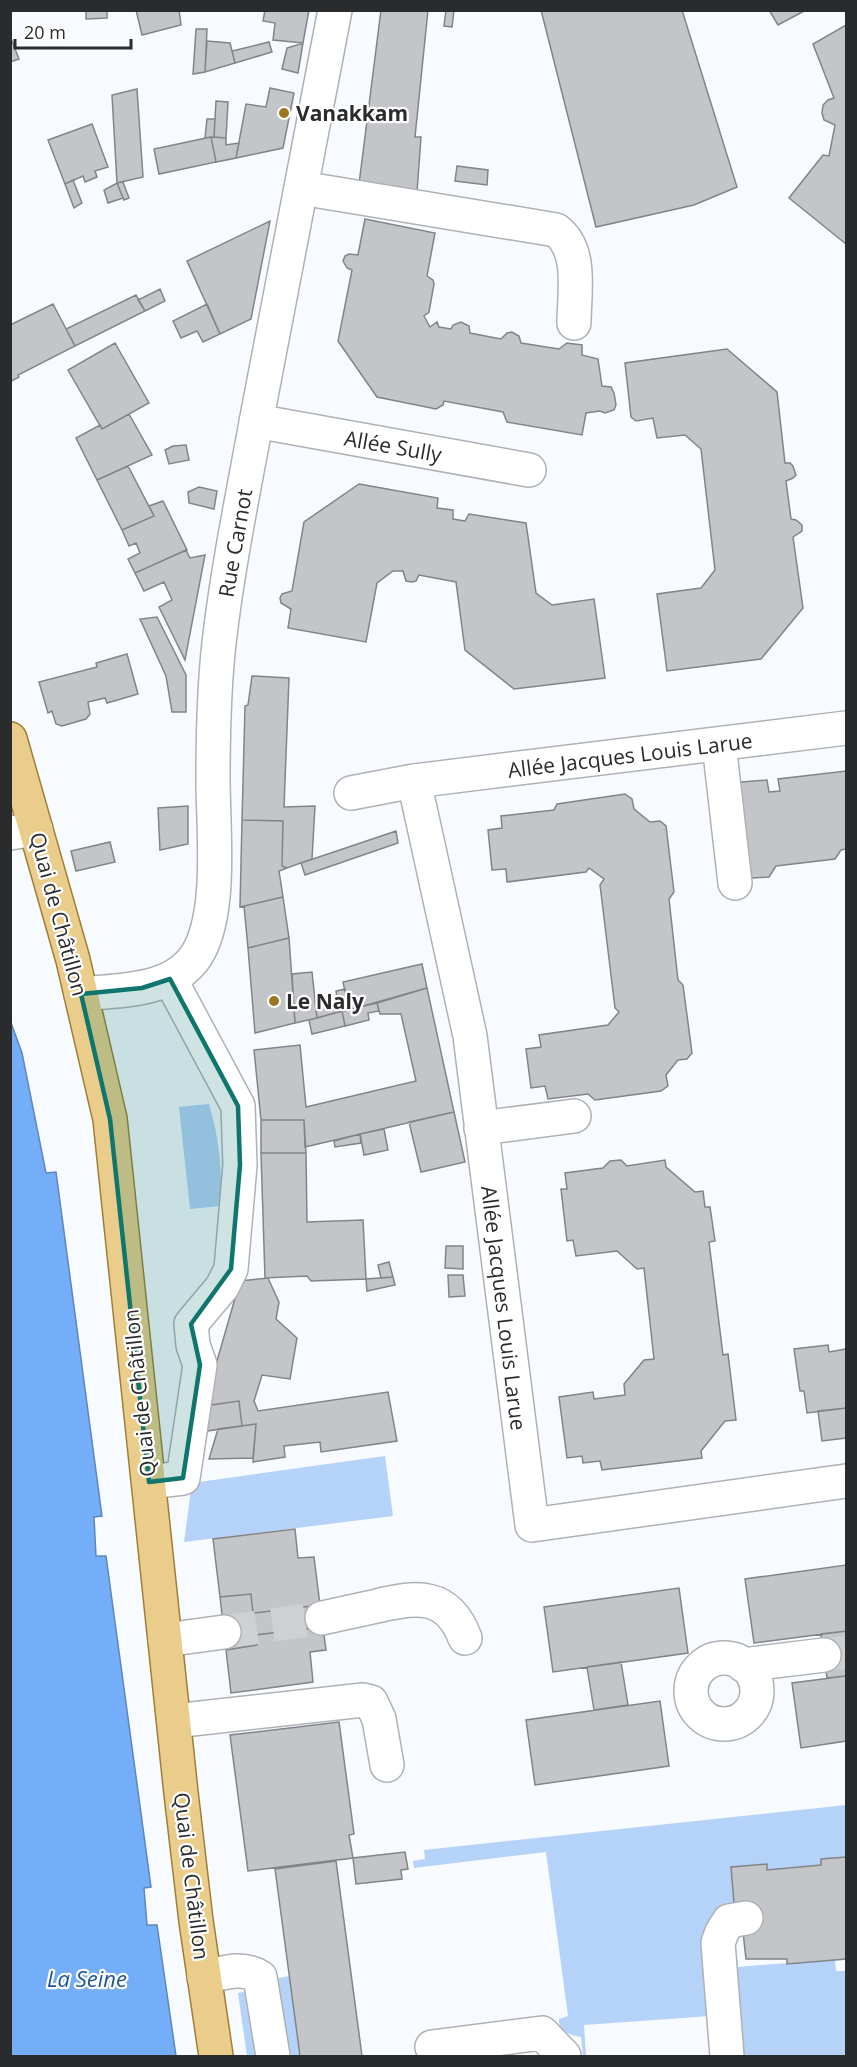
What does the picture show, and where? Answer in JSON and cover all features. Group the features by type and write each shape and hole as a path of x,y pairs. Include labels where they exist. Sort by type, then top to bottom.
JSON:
{"main road":[{"name":"Quai de Châtillon","path":"10,739 23,831 81,994 110,1119 174,1721 204,1977 216,2056"}],"street":[{"name":"Rue Carnot","path":"81,994 141,988 170,979 198,953 208,929 212,911 213,735 217,663 232,549 335,10"},
{"path":"301,188 556,230 572,250 574,322"},
{"name":"Allée Sully","path":"256,421 529,470"},
{"name":"Allée Jacques Louis Larue","path":"351,792 414,781 846,728"},
{"path":"719,744 735,883"},
{"name":"Allée Jacques Louis Larue","path":"414,781 470,1036 532,1525 846,1481"},
{"path":"148,1482 183,1478 200,1365 193,1345 191,1323 222,1287 231,1269 240,1165 237,1106 170,979"},
{"path":"481,1128 574,1116"},
{"path":"322,1618 405,1599 429,1600 448,1610 459,1623 465,1638"},
{"path":"165,1640 224,1632"},
{"path":"743,1665 824,1655"},
{"path":"174,1721 363,1700 371,1702 379,1719 387,1766"},
{"path":"726,2056 718,1942 729,1921 746,1918"},
{"path":"204,1977 237,1970 251,1971 260,1977 273,2056"},
{"path":"432,2047 542,2033 564,2056"}],"highlighted area":[{"path":"170,979 238,1106 240,1165 231,1269 191,1324 200,1365 183,1478 149,1482 110,1119 81,994 142,988"}],"shaded area":[{"path":"209,1104 219,1154 220,1206 190,1209 179,1107"},
{"path":"385,1456 393,1516 184,1542 192,1483"},
{"path":"846,1805 846,1857 821,1859 821,1865 767,1870 766,1864 731,1867 734,1903 729,1904 710,2016 584,2025 586,2056 583,2056 581,2037 566,2032 559,2023 559,2019 568,2016 546,1852 414,1868 413,1861 425,1859 424,1850"},
{"path":"735,1936 738,1967 835,1959 836,1971 846,1971 846,2056 741,2056 732,1944"},
{"path":"289,1976 300,2056 283,2056 275,1979"},
{"path":"238,1993 247,1993 262,2056 247,2056"}],"water":[{"name":"La Seine","path":"10,1020 22,1053 46,1173 56,1172 102,1516 94,1517 96,1556 106,1556 151,1887 144,1888 147,1925 157,1925 176,2056 11,2056"}],"building":[{"path":"86,10 107,10 107,18 86,19"},
{"path":"136,10 179,10 181,25 142,35"},
{"path":"265,10 309,10 303,43 273,40 275,23 263,21"},
{"path":"381,10 428,10 415,137 421,137 417,192 359,184"},
{"path":"446,10 454,10 452,27 444,26"},
{"path":"541,10 682,10 737,187 694,205 596,227"},
{"path":"769,10 806,10 778,25"},
{"path":"846,25 846,244 789,198 823,155 829,156 835,125 824,120 822,113 823,105 834,98 813,44"},
{"path":"196,29 207,29 205,72 193,74"},
{"path":"10,36 19,59 10,62"},
{"path":"207,41 230,43 235,63 205,72"},
{"path":"269,42 272,52 235,63 232,51"},
{"path":"303,43 298,73 282,69 287,48"},
{"path":"270,88 294,93 283,148 236,158 246,104 266,107"},
{"path":"137,89 143,177 117,183 112,95"},
{"path":"216,101 228,102 226,138 214,137"},
{"path":"207,119 215,119 214,137 205,138"},
{"path":"92,124 108,167 95,171 97,177 85,182 83,176 65,184 48,140"},
{"path":"211,137 226,138 226,145 239,143 236,158 216,162"},
{"path":"211,137 216,162 159,174 154,149"},
{"path":"457,166 488,170 487,185 455,181"},
{"path":"73,180 82,203 74,208 65,184"},
{"path":"123,182 129,198 124,200 117,183"},
{"path":"117,183 123,198 108,203 104,190"},
{"path":"365,219 435,233 427,276 433,280 434,284 429,312 424,316 430,327 437,322 439,327 451,329 453,325 461,322 469,326 470,333 501,339 507,333 512,332 519,336 521,343 559,349 567,343 582,345 582,355 598,359 602,386 611,387 614,393 616,405 614,410 605,413 600,411 586,413 582,435 507,422 503,412 444,401 443,405 436,409 377,397 338,341 352,270 347,268 343,261 349,254 358,255"},
{"path":"270,221 251,319 220,334 187,261"},
{"path":"160,289 165,301 145,311 138,300"},
{"path":"136,295 145,311 75,346 66,329"},
{"path":"53,304 75,346 18,375 19,377 10,382 10,325"},
{"path":"207,304 220,334 203,342 197,331 181,338 173,321"},
{"path":"115,343 149,403 102,429 68,370"},
{"path":"727,349 777,392 785,463 793,466 796,475 786,481 791,519 802,525 802,531 793,537 803,608 761,659 667,671 657,594 701,588 715,570 701,449 685,435 657,438 653,418 636,421 631,417 625,363"},
{"path":"129,414 152,455 97,480 76,438 100,425 102,429"},
{"path":"186,445 189,460 169,464 165,450 173,446"},
{"path":"128,466 154,516 122,530 97,480"},
{"path":"359,484 438,498 437,508 453,510 453,519 465,521 469,514 526,523 536,593 552,605 594,599 605,678 514,689 465,650 456,582 419,575 416,581 406,581 403,571 393,571 377,583 366,642 288,628 291,609 281,603 280,598 282,594 292,591 304,522"},
{"path":"199,487 217,491 214,509 189,503 188,492"},
{"path":"163,501 187,550 135,573 128,559 140,553 136,543 129,546 122,530 154,516 149,506"},
{"path":"186,550 190,558 205,555 185,660 159,607 172,600 164,582 144,591 135,573"},
{"path":"157,617 186,675 186,712 172,712 166,676 140,619"},
{"path":"127,654 138,694 107,703 105,698 88,702 90,714 86,719 62,726 56,724 52,711 48,713 39,682 97,667 96,663"},
{"path":"252,676 289,678 284,807 315,806 312,859 287,868 282,866 283,821 242,820 245,706 248,705"},
{"path":"846,771 846,849 841,850 835,859 776,866 769,877 753,878 743,870 732,792 741,782 767,780 769,792 780,791 778,779"},
{"path":"625,794 632,799 634,809 650,822 660,821 666,826 674,892 669,899 678,980 683,985 692,1053 687,1059 678,1060 666,1075 668,1086 661,1091 595,1100 588,1094 548,1099 545,1086 531,1088 526,1049 541,1047 539,1035 608,1025 619,1012 615,1008 600,885 604,879 589,868 586,872 507,882 506,869 492,870 488,830 502,828 501,816 554,810 557,804"},
{"path":"188,806 188,844 160,850 158,808"},
{"path":"242,820 283,821 282,866 287,868 279,871 283,897 240,907"},
{"path":"396,831 398,843 305,875 301,863"},
{"path":"110,842 115,862 76,871 71,851"},
{"path":"283,897 289,938 248,948 244,906"},
{"path":"289,938 295,1023 255,1033 248,948"},
{"path":"422,964 427,988 349,1010 343,982"},
{"path":"312,972 317,1018 295,1023 292,974"},
{"path":"427,988 454,1112 305,1147 304,1120 261,1120 254,1050 300,1045 306,1107 416,1081 401,1014 380,1014 377,1003"},
{"path":"345,989 349,1010 339,1012 336,991"},
{"path":"337,996 339,1012 317,1018 315,1001"},
{"path":"377,1003 379,1011 368,1013 369,1020 345,1026 342,1011"},
{"path":"342,1011 345,1026 312,1034 309,1020"},
{"path":"454,1112 465,1162 421,1172 409,1122"},
{"path":"261,1120 304,1120 306,1153 261,1153"},
{"path":"384,1129 388,1150 364,1155 360,1134"},
{"path":"360,1134 361,1143 335,1147 334,1141"},
{"path":"261,1153 306,1153 307,1222 363,1220 366,1279 311,1281 307,1276 265,1278"},
{"path":"621,1160 627,1166 665,1160 666,1167 695,1192 703,1191 705,1207 710,1207 715,1241 709,1242 723,1355 728,1354 736,1420 725,1421 701,1451 702,1458 602,1470 600,1461 583,1463 582,1456 567,1458 559,1397 593,1392 594,1399 625,1395 624,1384 644,1360 654,1359 644,1268 637,1269 617,1251 576,1256 573,1240 567,1241 561,1189 567,1189 565,1173 603,1168 610,1161"},
{"path":"446,1246 463,1246 463,1269 445,1268"},
{"path":"389,1262 393,1277 381,1278 378,1265"},
{"path":"448,1275 463,1275 465,1296 449,1297"},
{"path":"393,1277 395,1285 367,1291 366,1279"},
{"path":"268,1278 279,1302 276,1319 297,1338 290,1379 262,1375 254,1401 258,1411 388,1392 397,1441 321,1452 320,1442 284,1446 285,1457 253,1462 256,1424 242,1426 239,1401 204,1406 240,1281"},
{"path":"828,1345 829,1352 846,1349 846,1408 807,1413 804,1391 800,1391 794,1349"},
{"path":"239,1401 242,1426 200,1432 204,1406"},
{"path":"846,1408 846,1438 822,1441 818,1411"},
{"path":"256,1424 253,1458 209,1459 218,1429"},
{"path":"295,1529 298,1558 314,1557 320,1605 253,1613 251,1594 220,1597 213,1539"},
{"path":"846,1565 846,1631 754,1643 745,1579"},
{"path":"679,1588 688,1653 553,1672 544,1607"},
{"path":"251,1594 253,1613 320,1605 323,1627 255,1635 257,1645 226,1650 220,1597"},
{"path":"323,1627 326,1650 310,1652 313,1682 231,1693 226,1650 257,1645 255,1635"},
{"path":"846,1631 846,1676 827,1678 821,1634"},
{"path":"621,1662 628,1705 594,1710 587,1667"},
{"path":"846,1676 846,1741 801,1748 792,1683"},
{"path":"660,1701 669,1766 535,1785 526,1720"},
{"path":"339,1722 354,1834 349,1835 353,1858 248,1871 230,1735"},
{"path":"405,1852 408,1869 401,1870 402,1879 356,1884 353,1858"},
{"path":"846,1857 846,1959 787,1964 787,1959 746,1959 743,1932 748,1932 745,1902 734,1903 731,1867 767,1864 767,1870 821,1865 821,1859"},
{"path":"336,1861 362,2056 300,2056 275,1869"}],"tunnel":[{"path":"224,1632 322,1618"},
{"path":"824,1655 846,1652"}],"place":[{"name":"Vanakkam","path":"284,113"},
{"name":"Le Naly","path":"274,1001"}]}
